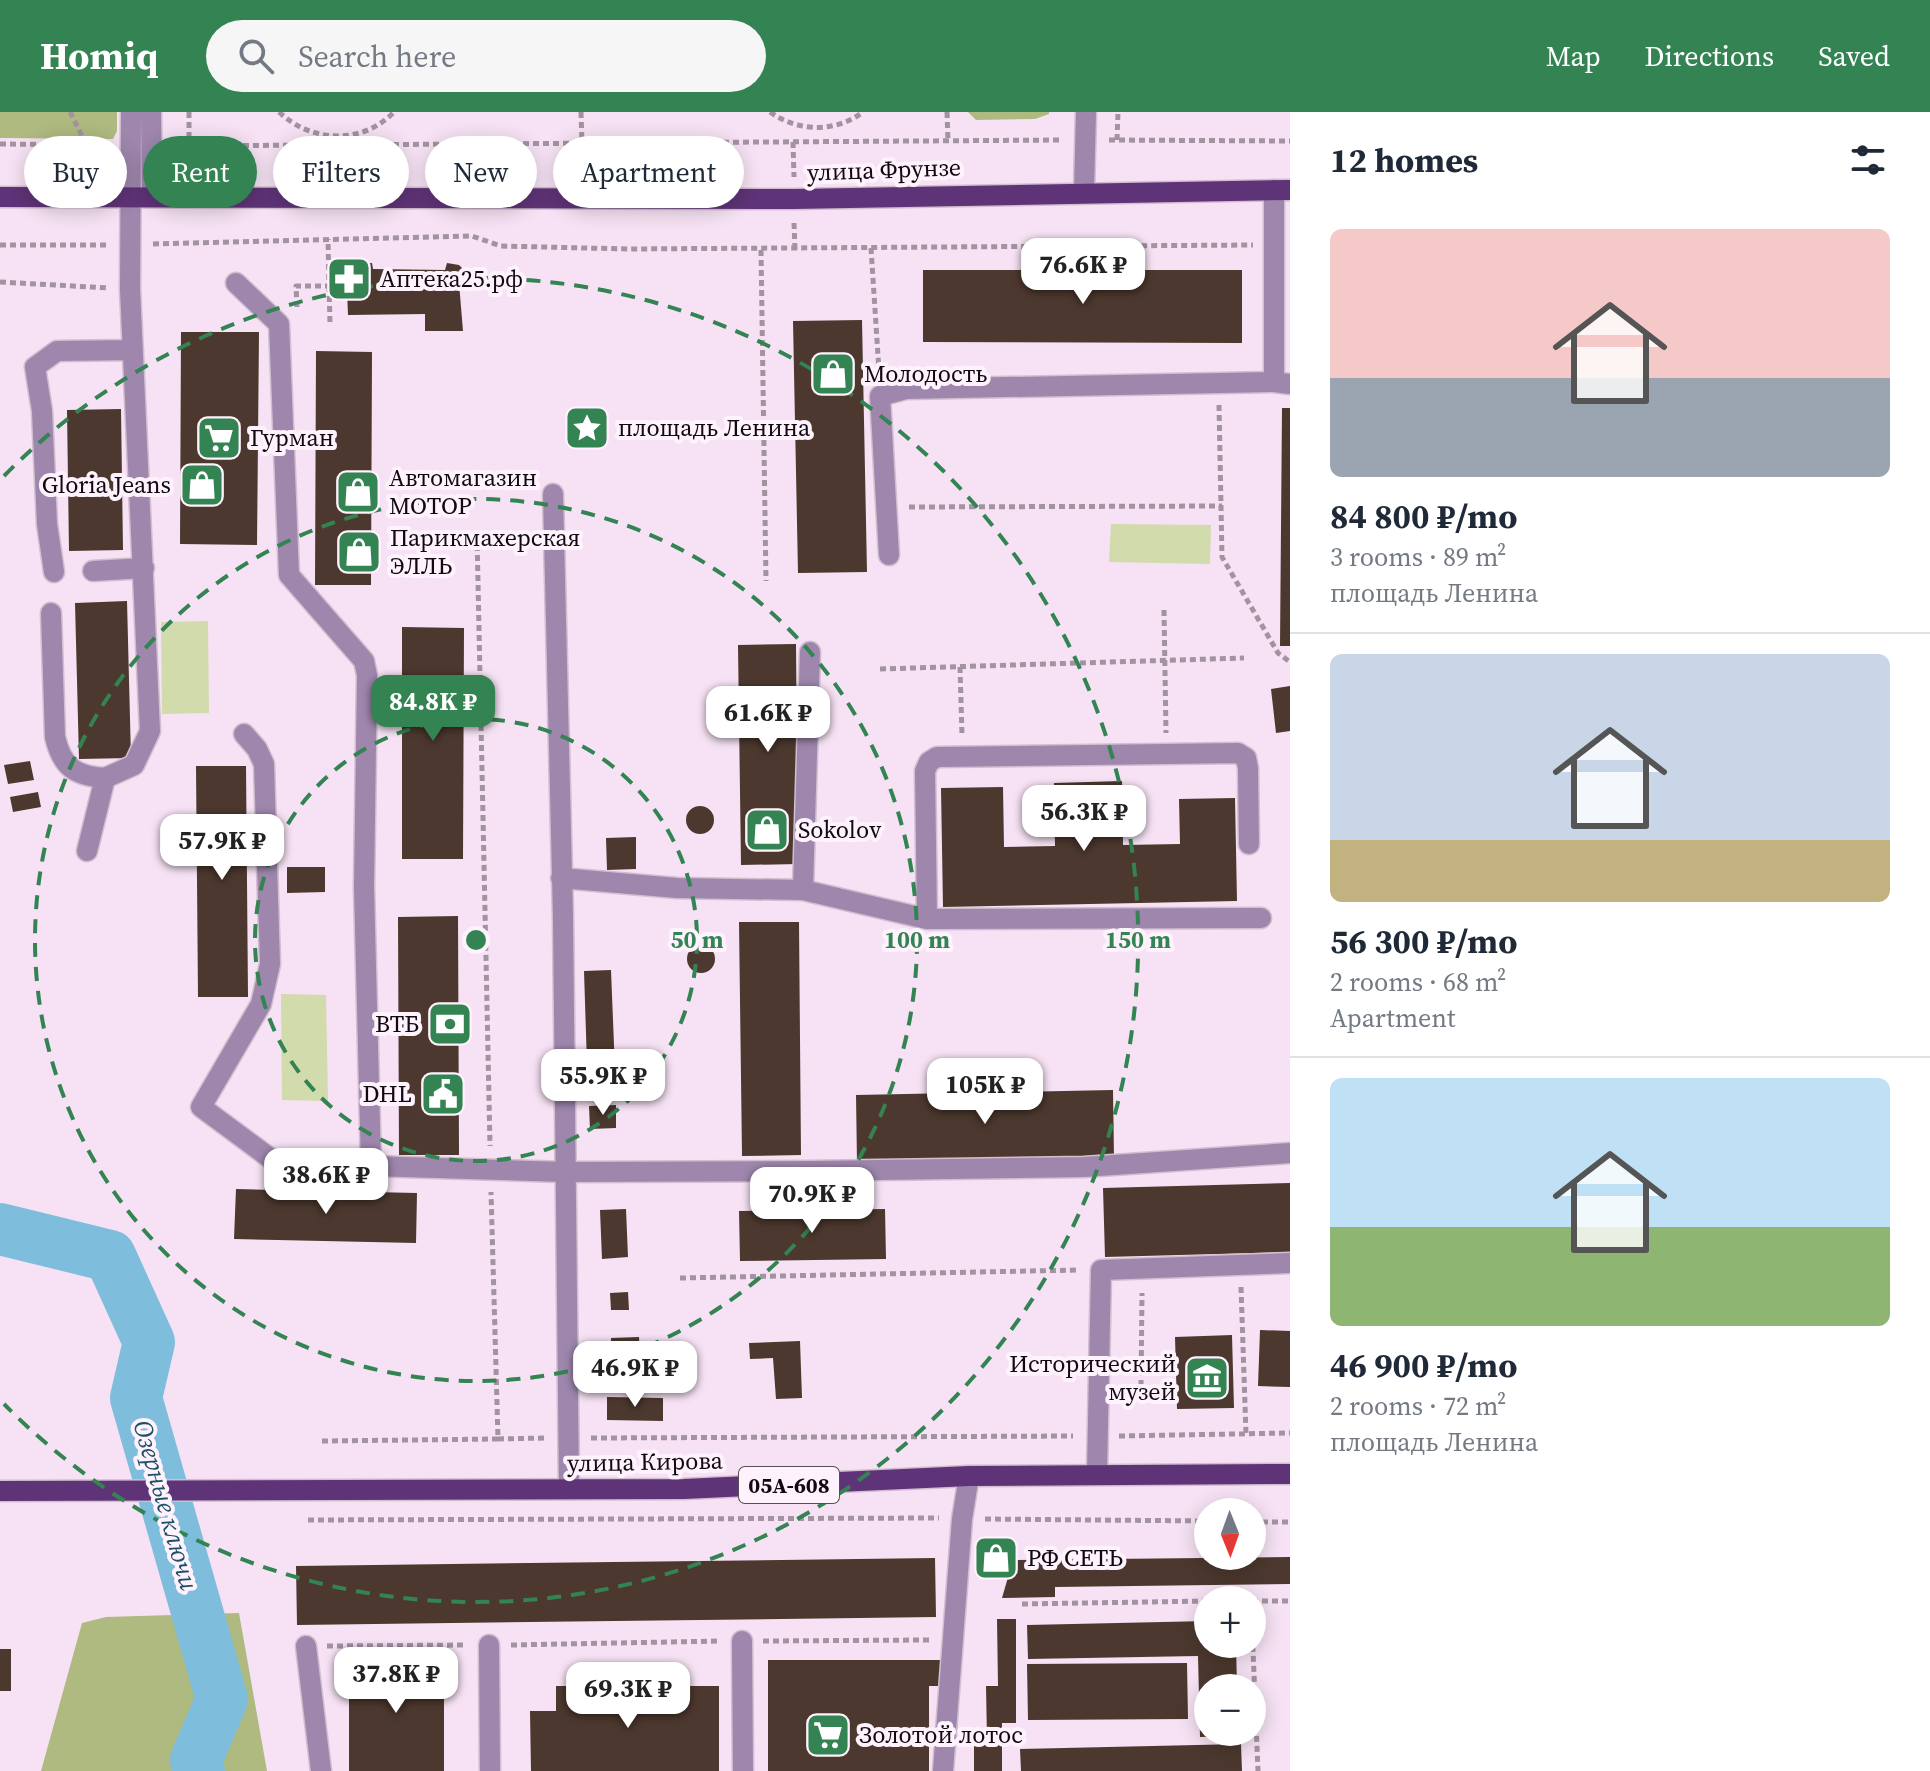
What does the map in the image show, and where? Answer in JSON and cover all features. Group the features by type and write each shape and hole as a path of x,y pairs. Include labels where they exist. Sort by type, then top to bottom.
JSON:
{"main road":[{"name":"улица Фрунзе","path":"0,197 762,199 1084,191 1282,190"},
{"name":"улица Кирова","path":"0,1491 684,1489 969,1476 1290,1474"}],"street":[{"path":"51,613 55,737 59,755 69,769 83,776 105,778 134,765 150,731 130,289 130,245 142,197 141,146 131,112"},
{"path":"141,146 151,112"},
{"path":"1084,191 1086,112"},
{"path":"889,555 880,396 906,389 1282,383 1274,245 1282,190"},
{"path":"236,283 279,324 289,575 364,661 367,675 364,887 371,1166"},
{"path":"54,572 47,524 42,411 35,367 57,351 133,350"},
{"path":"553,494 569,1489"},
{"path":"93,571 144,568"},
{"path":"803,890 810,652"},
{"path":"244,734 264,764 270,964 261,1004 201,1107 274,1161 565,1172 1084,1167 1290,1153"},
{"path":"927,919 925,771 929,762 937,757 1238,753 1246,758 1249,844"},
{"path":"87,851 105,778"},
{"path":"561,878 677,888 803,890 927,919 1261,918"},
{"path":"1097,1473 1101,1270 1290,1263"},
{"path":"943,1771 962,1519 969,1476"},
{"path":"742,1641 743,1771"},
{"path":"489,1645 490,1771"},
{"path":"306,1646 321,1771"}],"path":[{"path":"70,112 82,136"},
{"path":"189,112 189,136"},
{"path":"279,112 307,131 338,136 369,130 394,112"},
{"path":"581,112 582,136"},
{"path":"770,112 791,123 818,128 847,121 863,112"},
{"path":"947,112 948,140"},
{"path":"1117,140 1118,112"},
{"path":"744,142 1290,141"},
{"path":"0,144 24,144"},
{"path":"257,146 553,144"},
{"path":"127,145 141,146"},
{"path":"0,245 130,245 472,236 501,246 761,250 1274,245"},
{"path":"328,239 330,323"},
{"path":"871,248 880,396"},
{"path":"761,250 766,581"},
{"path":"0,282 130,289"},
{"path":"296,286 329,286"},
{"path":"1219,384 1222,557 1278,653 1290,662"},
{"path":"886,507 1222,506"},
{"path":"477,535 498,1439"},
{"path":"1164,610 1166,754"},
{"path":"880,669 1244,658"},
{"path":"960,667 962,756"},
{"path":"680,1278 1101,1270"},
{"path":"1227,1284 1241,1284 1246,1434"},
{"path":"1100,1390 1141,1388 1142,1285"},
{"path":"322,1441 1290,1433"},
{"path":"308,1520 1194,1521"},
{"path":"1266,1522 1290,1522"},
{"path":"1022,1604 1194,1601"},
{"path":"1266,1601 1290,1601"},
{"path":"306,1646 955,1640"},
{"path":"1253,1658 1258,1771"}],"green space":[{"path":"0,112 117,112 114,136 0,138"},
{"path":"968,112 1049,114 1035,119 976,120"},
{"path":"1111,524 1211,525 1210,564 1109,562"},
{"path":"208,621 209,713 162,714 161,622"},
{"path":"281,994 326,995 328,1101 282,1100"},
{"path":"239,1613 267,1771 41,1771 82,1623 106,1617"}],"building":[{"path":"372,263 373,269 445,270 447,263 459,265 467,273 468,282 459,283 463,331 425,331 425,314 348,315 347,290 337,290 334,265"},
{"path":"923,270 1242,270 1242,343 923,342"},
{"path":"862,320 867,572 798,573 793,321"},
{"name":"Гурман","path":"181,332 259,332 257,545 180,544"},
{"path":"316,351 372,352 371,585 315,585"},
{"path":"1282,408 1290,408 1290,646 1280,646"},
{"path":"121,409 123,550 69,551 67,410"},
{"path":"127,601 131,758 79,759 75,603"},
{"path":"402,627 464,628 463,859 402,859"},
{"path":"796,644 798,864 741,865 738,645"},
{"path":"1290,686 1290,731 1276,733 1271,689"},
{"path":"30,761 34,780 8,784 4,765"},
{"path":"196,766 246,766 248,997 198,997"},
{"path":"1122,781 1123,845 1180,844 1179,799 1235,798 1237,901 943,907 941,788 1003,787 1004,847 1055,846 1054,783"},
{"path":"38,792 41,807 13,812 10,797"},
{"path":"700,806 710,810 714,820 710,830 700,834 690,830 686,820 690,810"},
{"path":"636,837 636,869 607,870 606,838"},
{"path":"287,867 325,867 325,892 287,893"},
{"path":"458,916 459,1155 399,1155 398,917"},
{"path":"739,922 799,922 801,1155 742,1156"},
{"path":"701,945 711,949 715,959 711,969 701,973 691,969 687,959 691,949"},
{"path":"611,970 616,1095 588,1096 584,971"},
{"path":"1113,1090 1114,1158 857,1163 856,1095"},
{"path":"616,1105 616,1128 590,1129 589,1106"},
{"path":"1290,1183 1290,1252 1105,1257 1103,1188"},
{"path":"236,1189 417,1193 416,1243 234,1239"},
{"path":"626,1209 628,1257 602,1259 600,1210"},
{"path":"885,1209 886,1259 740,1261 739,1211"},
{"path":"628,1292 629,1310 611,1310 610,1293"},
{"path":"1260,1330 1290,1331 1290,1387 1258,1386"},
{"path":"1232,1335 1234,1408 1177,1409 1175,1337"},
{"path":"639,1337 641,1376 612,1377 611,1338"},
{"path":"800,1341 802,1398 776,1399 773,1358 750,1359 749,1343"},
{"path":"607,1397 663,1398 663,1421 607,1420"},
{"path":"1266,1557 1290,1557 1290,1584 1055,1587 1055,1597 1002,1598 1013,1560 1194,1558 1194,1570 1266,1570"},
{"path":"935,1558 936,1617 297,1625 296,1566"},
{"path":"997,1619 1016,1619 1016,1723 1002,1723 1002,1771 974,1771 974,1740 987,1740 986,1686 998,1686"},
{"path":"1194,1621 1194,1656 1028,1659 1027,1625"},
{"path":"0,1649 11,1649 11,1691 0,1691"},
{"path":"1198,1658 1236,1658 1237,1674 1198,1674"},
{"path":"349,1659 444,1659 444,1771 349,1771"},
{"path":"768,1660 945,1660 945,1686 929,1686 929,1771 768,1771"},
{"path":"1187,1663 1188,1719 1028,1720 1027,1664"},
{"path":"556,1686 719,1686 719,1771 531,1771 530,1711 556,1711"},
{"path":"1241,1746 1242,1771 1021,1771 1020,1749"}],"waterway":[{"name":"Озерные ключи","path":"0,1229 110,1256 149,1342 136,1398 222,1699 196,1760 199,1771"}],"place":[{"name":"Аптека25.рф","path":"349,279"},
{"name":"Молодость","path":"833,374"},
{"name":"площадь Ленина","path":"587,428"},
{"name":"Гурман","path":"219,438"},
{"name":"Gloria Jeans","path":"202,485"},
{"name":"Автомагазин МОТОР","path":"358,492"},
{"name":"Парикмахерская ЭЛЛЬ","path":"359,552"},
{"name":"Sokolov","path":"767,830"},
{"name":"ВТБ","path":"450,1024"},
{"name":"DHL","path":"443,1094"},
{"name":"Исторический музей","path":"1207,1378"},
{"name":"РФ СЕТЬ","path":"996,1558"},
{"name":"Золотой лотос","path":"828,1735"}]}
